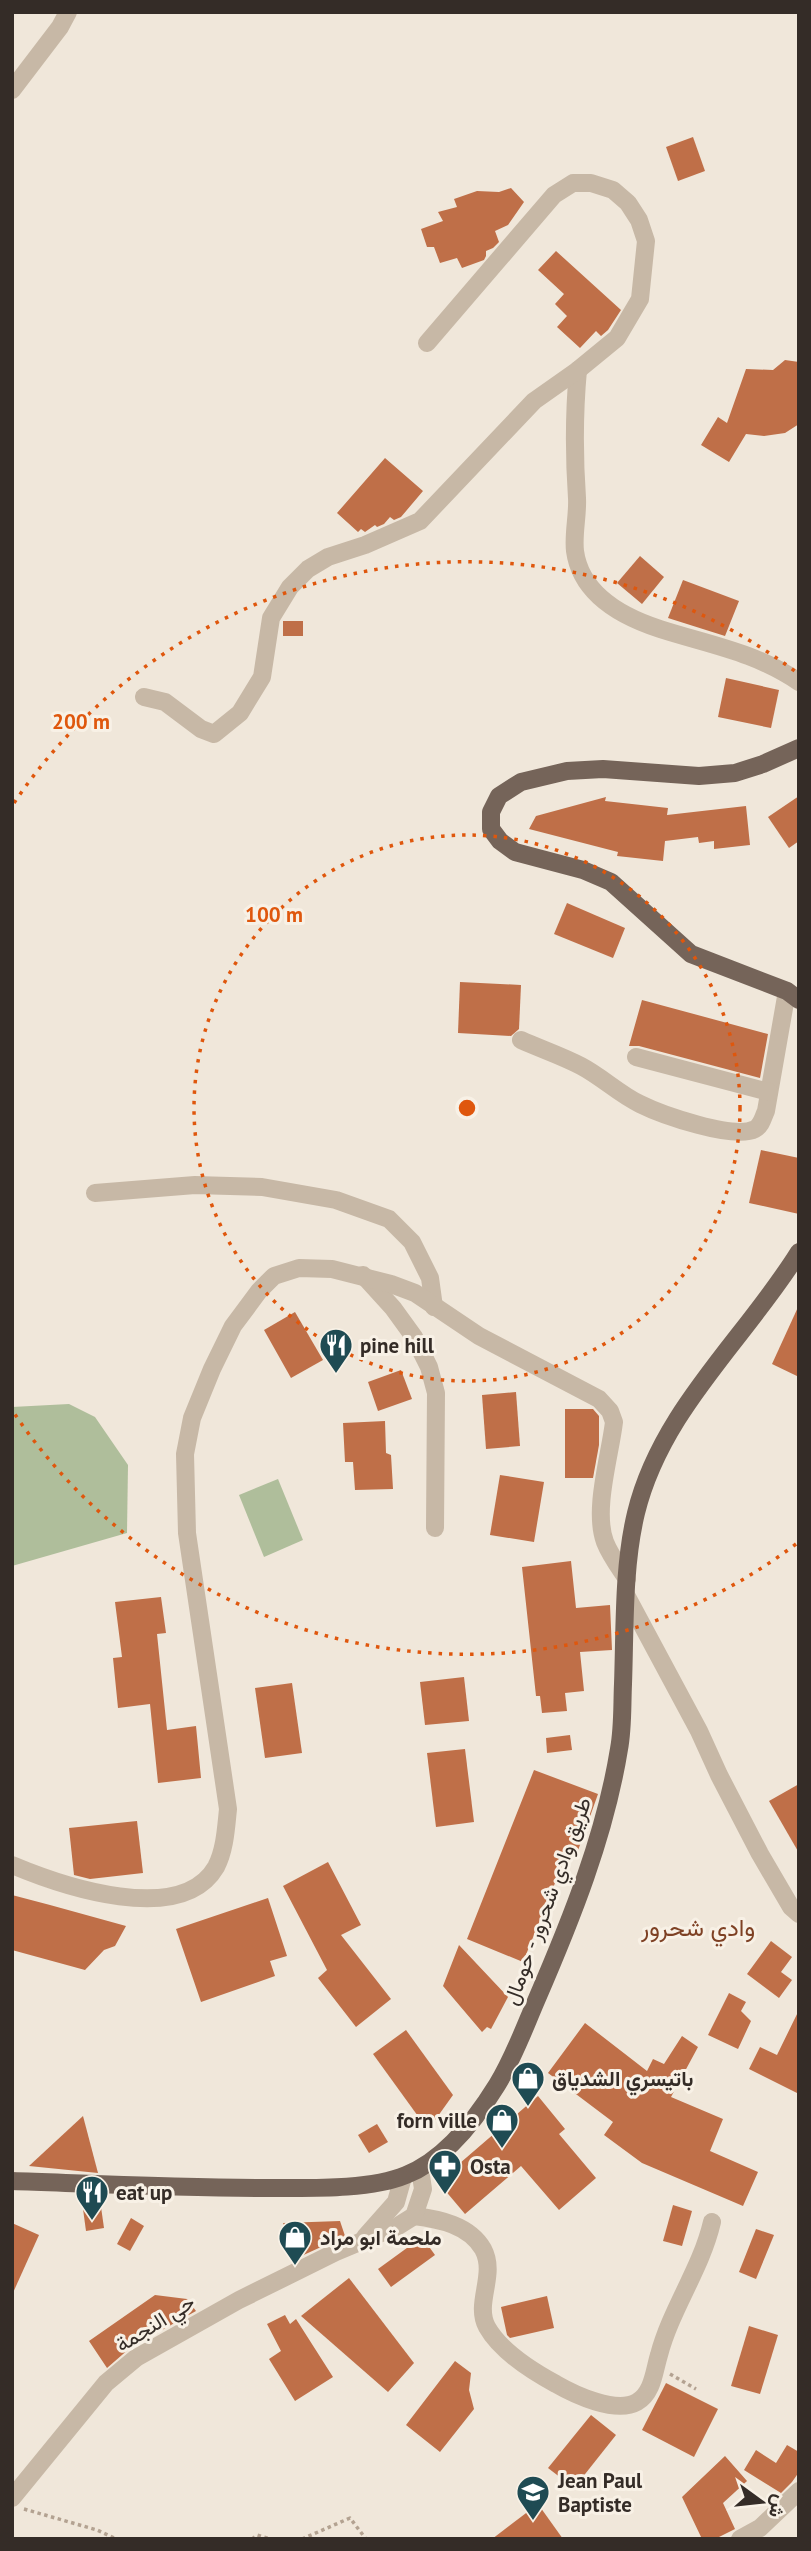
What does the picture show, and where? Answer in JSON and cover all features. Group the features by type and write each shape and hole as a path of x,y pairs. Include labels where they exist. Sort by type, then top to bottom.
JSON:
{"main road":[{"path":"793,996 691,954 611,882 583,870 515,852 500,841 491,829 491,812 499,796 521,782 567,771 603,769 699,776 735,773 799,748"},
{"name":"طريق وادي شحرور - حومال","path":"12,2181 179,2188 320,2188 402,2177 420,2169 447,2148 463,2130 498,2084 556,1956 606,1815 620,1745 627,1587 636,1512 657,1457 683,1408 784,1276 799,1252"}],"street":[{"path":"12,90 60,27 68,12"},
{"path":"144,697 165,702 201,729 214,734 240,712 261,677 271,618 290,587 308,569 328,557 420,522 534,401 617,338 640,299 646,241 639,220 628,204 613,190 591,183 573,183 554,195 427,344"},
{"path":"578,370 574,445 578,507 575,551 588,583 606,604 620,613 661,629 742,652 774,665 799,681"},
{"path":"521,1040 582,1066 639,1104 666,1115 718,1129 740,1132 753,1130 761,1124 793,996"},
{"path":"636,1057 769,1092"},
{"path":"95,1193 208,1185 262,1187 336,1200 389,1219 412,1242 430,1278 434,1307"},
{"path":"12,1865 69,1885 129,1898 165,1897 197,1889 216,1866 225,1840 228,1809 187,1533 185,1454 192,1418 212,1369 233,1326 259,1291 274,1276 299,1268 332,1269 363,1275 415,1293 479,1336 599,1399 610,1411 614,1422 601,1512 603,1539 719,1776 760,1854 791,1907 799,1914"},
{"path":"363,1275 414,1337 429,1367 436,1393 435,1528"},
{"path":"420,2169 423,2189 414,2216 451,2224 469,2234 483,2249 488,2267 482,2316 494,2337 529,2369 571,2393 605,2403 624,2406 637,2402 651,2385 671,2322 712,2222"},
{"path":"363,2240 396,2202 402,2177"},
{"name":"حي النجمة","path":"12,2498 106,2383 136,2358 239,2300 414,2216"},
{"path":"740,2539 760,2528 799,2491"}],"path":[{"path":"656,2366 696,2389"},
{"path":"12,2506 97,2530 116,2539"},
{"path":"302,2539 350,2518 366,2539"},
{"path":"252,2539 257,2535 270,2539"}],"green space":[{"path":"69,1404 95,1417 128,1465 127,1533 12,1566 12,1407"},
{"path":"278,1479 303,1540 264,1557 239,1495"}],"building":[{"path":"693,137 705,171 678,181 666,147"},
{"path":"511,188 524,202 508,225 495,231 499,242 486,251 484,260 462,268 457,258 440,263 434,247 427,247 421,229 443,221 438,212 457,207 454,199 477,191 499,192"},
{"path":"556,251 621,310 608,330 601,336 596,331 580,348 557,327 567,316 555,304 564,294 538,270"},
{"path":"785,360 799,362 799,424 785,433 764,436 746,434 729,462 701,445 718,417 727,423 746,369 773,370"},
{"path":"385,458 423,491 401,517 394,520 390,517 384,524 358,532 337,513"},
{"path":"640,556 664,577 642,604 617,583"},
{"path":"683,580 739,601 725,636 668,618"},
{"path":"283,621 303,621 303,636 283,636"},
{"path":"726,678 779,690 771,728 718,717"},
{"path":"799,796 799,841 789,848 768,817"},
{"path":"606,797 605,801 668,808 667,815 746,806 750,845 714,849 714,841 699,843 698,837 665,841 663,861 617,856 618,852 529,829 536,816"},
{"path":"567,903 625,928 613,958 554,934"},
{"path":"460,982 521,985 519,1029 511,1036 458,1033"},
{"path":"642,1000 768,1034 760,1078 639,1046 629,1046"},
{"path":"761,1150 799,1158 799,1214 749,1203"},
{"path":"799,1305 799,1377 772,1364"},
{"path":"295,1312 323,1360 291,1378 264,1330"},
{"path":"401,1370 412,1399 378,1411 368,1382"},
{"path":"516,1392 520,1446 486,1449 482,1395"},
{"path":"565,1409 593,1409 599,1416 599,1445 593,1478 565,1478"},
{"path":"385,1421 386,1453 391,1455 393,1489 355,1490 353,1462 345,1462 343,1423"},
{"path":"500,1475 544,1482 534,1542 490,1535"},
{"path":"571,1561 576,1608 610,1605 612,1650 580,1652 584,1691 565,1693 567,1711 542,1713 540,1696 536,1696 522,1567"},
{"path":"161,1597 166,1633 157,1634 167,1730 196,1726 201,1778 158,1783 150,1704 118,1708 113,1658 122,1657 115,1602"},
{"path":"464,1677 469,1721 425,1725 420,1682"},
{"path":"292,1683 302,1753 265,1758 255,1688"},
{"path":"570,1735 572,1750 547,1753 546,1738"},
{"path":"465,1749 474,1822 436,1827 427,1753"},
{"path":"534,1770 598,1794 575,1859 566,1856 523,1962 467,1939"},
{"path":"799,1784 799,1853 769,1801"},
{"path":"137,1821 143,1873 90,1879 74,1875 69,1828"},
{"path":"328,1862 361,1925 341,1935 391,1999 356,2027 318,1978 327,1970 283,1886"},
{"path":"12,1895 126,1926 115,1946 104,1950 85,1970 12,1950"},
{"path":"268,1898 287,1956 270,1961 275,1976 201,2002 176,1929"},
{"path":"771,1941 792,1957 781,1972 792,1980 779,1998 747,1974"},
{"path":"459,1945 508,1997 491,2029 487,2027 482,2032 443,1986"},
{"path":"729,1993 746,2002 741,2011 751,2021 738,2049 708,2035"},
{"path":"799,2010 799,2094 749,2069 760,2047 777,2055"},
{"path":"585,2023 647,2071 653,2059 664,2064 682,2036 698,2047 671,2097 723,2119 710,2151 758,2172 743,2206 642,2163 604,2135 613,2122 548,2073"},
{"path":"406,2030 453,2095 428,2130 373,2054"},
{"path":"538,2096 565,2129 559,2134 596,2178 559,2210 521,2166 465,2214 438,2182"},
{"path":"83,2116 98,2173 29,2166"},
{"path":"377,2124 388,2142 369,2153 358,2135"},
{"path":"673,2205 692,2211 682,2246 663,2241"},
{"path":"101,2207 104,2228 86,2231 83,2209"},
{"path":"131,2218 144,2226 130,2251 117,2244"},
{"path":"340,2221 345,2236 297,2258 283,2223"},
{"path":"12,2223 39,2235 12,2295"},
{"path":"756,2229 774,2235 756,2279 739,2272"},
{"path":"422,2237 435,2255 391,2287 378,2269"},
{"path":"349,2278 414,2363 388,2392 301,2316"},
{"path":"155,2295 187,2299 196,2311 130,2348 107,2368 89,2341"},
{"path":"547,2296 554,2328 510,2338 501,2307"},
{"path":"285,2315 290,2324 296,2319 333,2377 295,2401 269,2359 281,2351 267,2324"},
{"path":"749,2326 778,2335 760,2394 731,2386"},
{"path":"455,2361 471,2373 469,2390 474,2409 440,2452 406,2425"},
{"path":"666,2383 718,2409 694,2457 642,2430"},
{"path":"591,2415 616,2435 574,2488 548,2468"},
{"path":"787,2445 799,2452 799,2472 781,2493 744,2470 756,2450 776,2463"},
{"path":"725,2456 747,2481 723,2503 735,2529 715,2539 702,2539 682,2497"},
{"name":"Jean Paul Baptiste","path":"538,2504 563,2539 492,2539"}],"place":[{"name":"pine hill","path":"336,1375"},
{"name":"باتيسري الشدياق","path":"528,2108"},
{"name":"forn ville","path":"502,2150"},
{"name":"Osta","path":"445,2196"},
{"name":"eat up","path":"92,2222"},
{"name":"ملحمة ابو مراد","path":"295,2267"},
{"name":"Jean Paul Baptiste","path":"533,2522"}],"district":[{"name":"وادي شحرور","path":"698,1927"}]}
